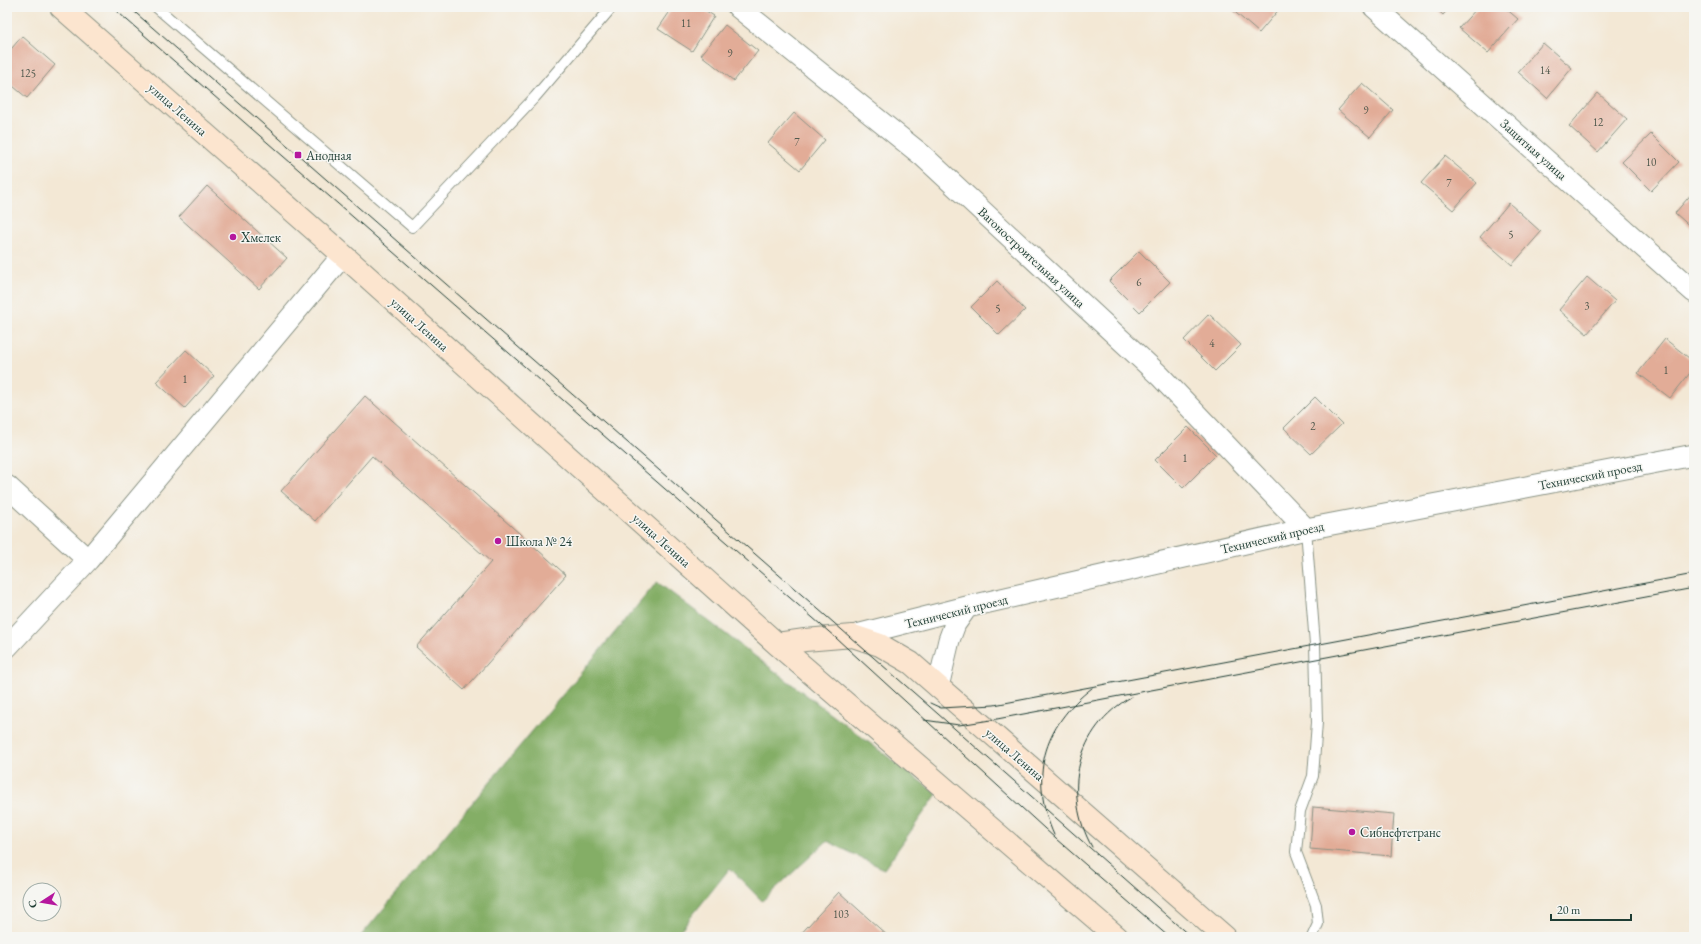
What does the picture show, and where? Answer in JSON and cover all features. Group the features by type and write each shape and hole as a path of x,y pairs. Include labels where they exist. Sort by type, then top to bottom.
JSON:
{"main road":[{"name":"улица Ленина","path":"61,7 343,255 777,644 1117,937"},
{"name":"улица Ленина","path":"777,644 853,636 880,645 911,663 1225,937"}],"street":[{"name":"Вагоностроительная улица","path":"738,7 923,156 1160,376 1306,529"},
{"name":"Защитная улица","path":"1374,7 1694,292"},
{"path":"7,647 88,560 343,255"},
{"name":"Технический проезд","path":"853,636 967,607 1306,529 1694,456"},
{"path":"7,486 88,560"},
{"path":"938,687 949,640 955,624 967,607"}],"lane":[{"path":"156,7 412,227 535,97 612,7"},
{"path":"1306,529 1315,645 1317,722 1313,776 1300,811 1296,852 1316,905 1318,924 1312,937"}],"green space":[{"path":"657,582 937,794 884,869 827,841 762,901 730,868 675,937 360,937"}],"building":[{"path":"673,7 700,7 714,16 692,51 658,29"},
{"path":"1229,7 1281,7 1259,33"},
{"path":"1434,7 1450,7 1443,15"},
{"path":"1478,7 1504,7 1518,19 1488,53 1459,28"},
{"path":"725,25 758,51 734,81 701,55"},
{"path":"22,36 55,65 27,98 7,81 7,54"},
{"path":"1543,43 1572,68 1547,98 1518,72"},
{"path":"1362,83 1393,110 1370,137 1338,110"},
{"path":"1598,93 1627,119 1598,152 1569,126"},
{"path":"794,113 825,140 800,170 768,143"},
{"path":"1651,134 1679,162 1651,191 1622,162"},
{"path":"1445,156 1477,183 1453,210 1421,183"},
{"name":"Хмелек","path":"207,186 287,258 259,289 179,217"},
{"path":"1694,191 1694,230 1675,213"},
{"path":"1509,203 1541,232 1512,265 1480,237"},
{"path":"1139,251 1170,282 1140,312 1109,281"},
{"path":"1587,277 1615,301 1587,334 1559,310"},
{"path":"997,281 1025,310 999,335 971,307"},
{"path":"1209,314 1241,345 1215,371 1184,340"},
{"path":"1665,339 1694,362 1694,368 1670,398 1638,373"},
{"path":"186,350 214,376 185,408 156,382"},
{"name":"Школа № 24","path":"365,396 566,575 464,690 416,647 491,562 372,456 315,521 281,491"},
{"path":"1315,397 1342,424 1311,454 1284,428"},
{"path":"1188,427 1216,455 1183,488 1155,460"},
{"name":"Сибнефтетранс","path":"1313,807 1394,814 1391,856 1310,849"},
{"path":"839,892 889,937 798,937"}],"tram line":[{"path":"112,7 836,638 1056,839 1169,937"},
{"path":"129,7 1191,937"},
{"path":"930,703 941,708 994,705 1694,574"},
{"path":"924,720 959,725 997,719 1694,588"},
{"path":"1054,835 1046,814 1042,794 1042,774 1045,755 1051,736 1061,719 1075,703 1092,688"},
{"path":"1092,847 1083,826 1078,805 1077,784 1080,763 1087,744 1097,726 1112,710 1131,697"}],"place":[{"name":"Анодная","path":"298,155"},
{"name":"Хмелек","path":"233,237"},
{"name":"Школа № 24","path":"498,541"},
{"name":"Сибнефтетранс","path":"1352,832"}]}
